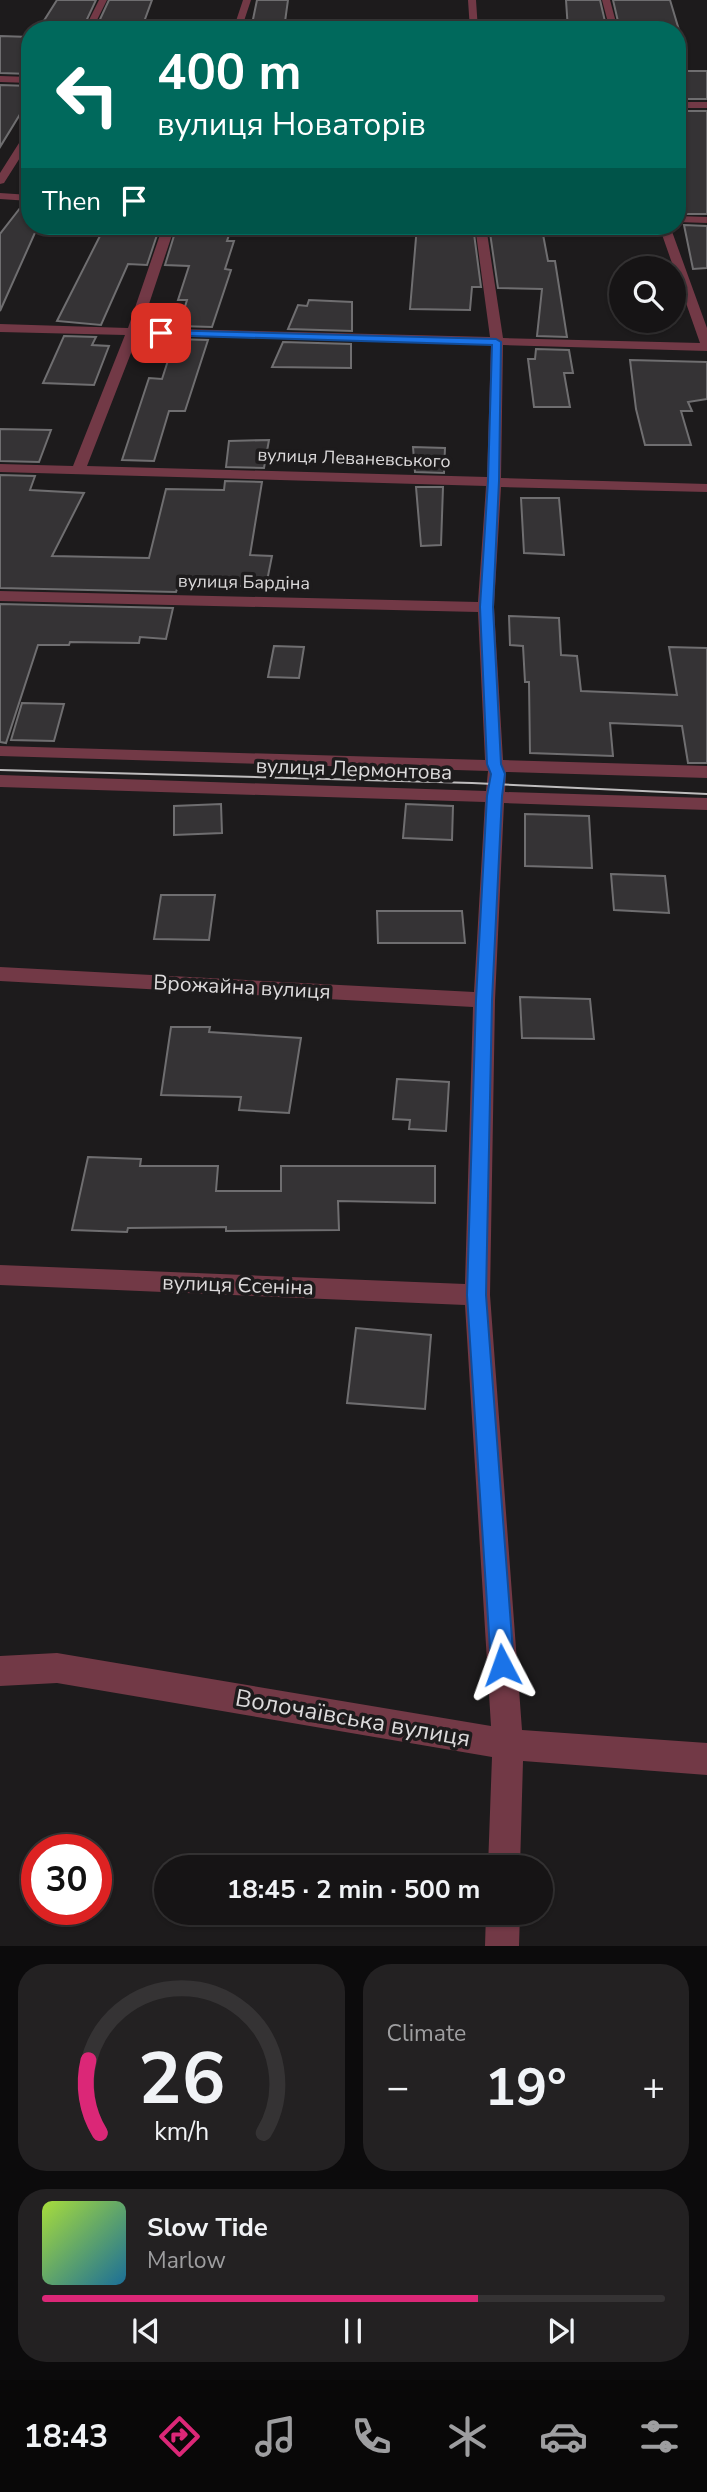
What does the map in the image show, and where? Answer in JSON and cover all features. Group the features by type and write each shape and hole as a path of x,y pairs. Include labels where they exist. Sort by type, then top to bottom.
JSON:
{"street":[{"path":"92,21 103,0"},
{"path":"240,21 247,0"},
{"path":"472,0 473,21"},
{"path":"606,0 612,21"},
{"path":"0,79 21,80"},
{"path":"686,105 707,105"},
{"path":"0,181 21,148"},
{"path":"0,196 21,197"},
{"path":"686,219 707,220"},
{"path":"79,469 133,332 166,235"},
{"path":"482,235 496,342 494,481 486,607 494,764 498,774 484,1000 477,1295 508,1744 504,1855"},
{"path":"0,328 707,347 668,235"},
{"name":"вулиця Леваневського","path":"0,468 707,488"},
{"name":"вулиця Бардіна","path":"0,596 486,607"},
{"name":"вулиця Лермонтова","path":"0,751 707,772"},
{"name":"вулиця Лермонтова","path":"0,781 707,804"},
{"name":"Врожайна вулиця","path":"0,974 484,1000"},
{"name":"вулиця Єсеніна","path":"0,1275 477,1295"},
{"name":"Волочаївська вулиця","path":"0,1671 57,1668 508,1744 707,1759"},
{"path":"502,1946 503,1925"}],"building":[{"path":"57,0 96,0 86,21 44,21"},
{"path":"109,0 152,0 144,21 99,21"},
{"path":"257,0 288,0 285,21 253,21"},
{"path":"566,0 600,0 605,21 567,21"},
{"path":"613,0 670,0 676,21 618,21"},
{"path":"0,36 21,37 21,74 0,73"},
{"path":"686,71 707,71 707,99 686,99"},
{"path":"0,85 21,86 21,113 0,147"},
{"path":"686,111 707,111 707,214 686,214"},
{"path":"21,207 21,235 34,235 0,311 0,234"},
{"path":"686,225 707,226 707,268 693,269"},
{"path":"100,235 157,235 147,265 128,264 101,325 57,321"},
{"path":"174,235 229,235 227,241 234,241 225,269 231,270 212,327 179,326 187,300 178,300 189,266 165,265"},
{"path":"416,235 474,235 481,287 472,287 470,310 410,309"},
{"path":"490,235 543,235 548,261 555,261 567,337 537,336 542,289 498,288"},
{"path":"309,300 352,302 352,331 288,329 298,305 307,306"},
{"path":"64,336 96,337 92,345 109,346 94,385 43,383"},
{"path":"175,339 208,340 185,411 169,411 154,461 122,460 149,378 162,379"},
{"path":"283,342 351,344 351,368 272,367"},
{"path":"536,349 569,350 573,373 564,373 570,407 534,407 528,359 535,359"},
{"path":"630,360 707,362 707,399 688,402 692,411 681,411 691,445 645,445 636,409"},
{"path":"0,429 51,430 39,462 0,461"},
{"path":"269,440 264,468 226,467 229,441"},
{"path":"413,447 445,448 444,473 415,472"},
{"path":"0,475 35,476 30,490 84,493 52,556 149,558 166,489 224,490 225,481 262,482 250,555 272,556 266,586 178,586 176,592 0,588"},
{"path":"416,487 443,487 441,545 421,546"},
{"path":"521,498 559,498 564,555 524,553"},
{"path":"0,604 173,608 166,639 140,637 139,643 70,642 69,645 38,645 6,743 0,742"},
{"path":"509,616 559,618 561,655 577,656 581,691 677,695 669,647 707,648 707,763 688,763 682,726 610,723 613,756 530,753 529,682 525,682 523,646 510,645"},
{"path":"274,646 304,647 299,678 268,677"},
{"path":"22,703 64,704 54,741 11,740"},
{"path":"221,804 222,833 174,835 174,806"},
{"path":"406,804 453,806 452,840 403,838"},
{"path":"525,814 589,816 592,868 525,866"},
{"path":"611,874 665,876 669,913 614,910"},
{"path":"161,895 215,895 209,940 154,939"},
{"path":"377,911 462,911 465,943 378,943"},
{"path":"520,997 590,999 594,1039 522,1038"},
{"path":"171,1027 210,1027 209,1032 301,1038 289,1113 239,1110 241,1097 161,1095"},
{"path":"397,1079 449,1082 446,1131 409,1129 410,1120 393,1119"},
{"path":"88,1157 141,1159 140,1166 218,1166 216,1191 281,1191 281,1166 435,1166 435,1203 338,1201 339,1230 226,1231 226,1227 128,1228 127,1232 72,1230"},
{"path":"356,1328 431,1335 425,1409 347,1403"}],"tram line":[{"path":"0,770 472,783 707,794"}],"route":[{"path":"161,333 496,342 494,481 486,607 494,764 498,774 484,1000 477,1295 502,1665"}]}
